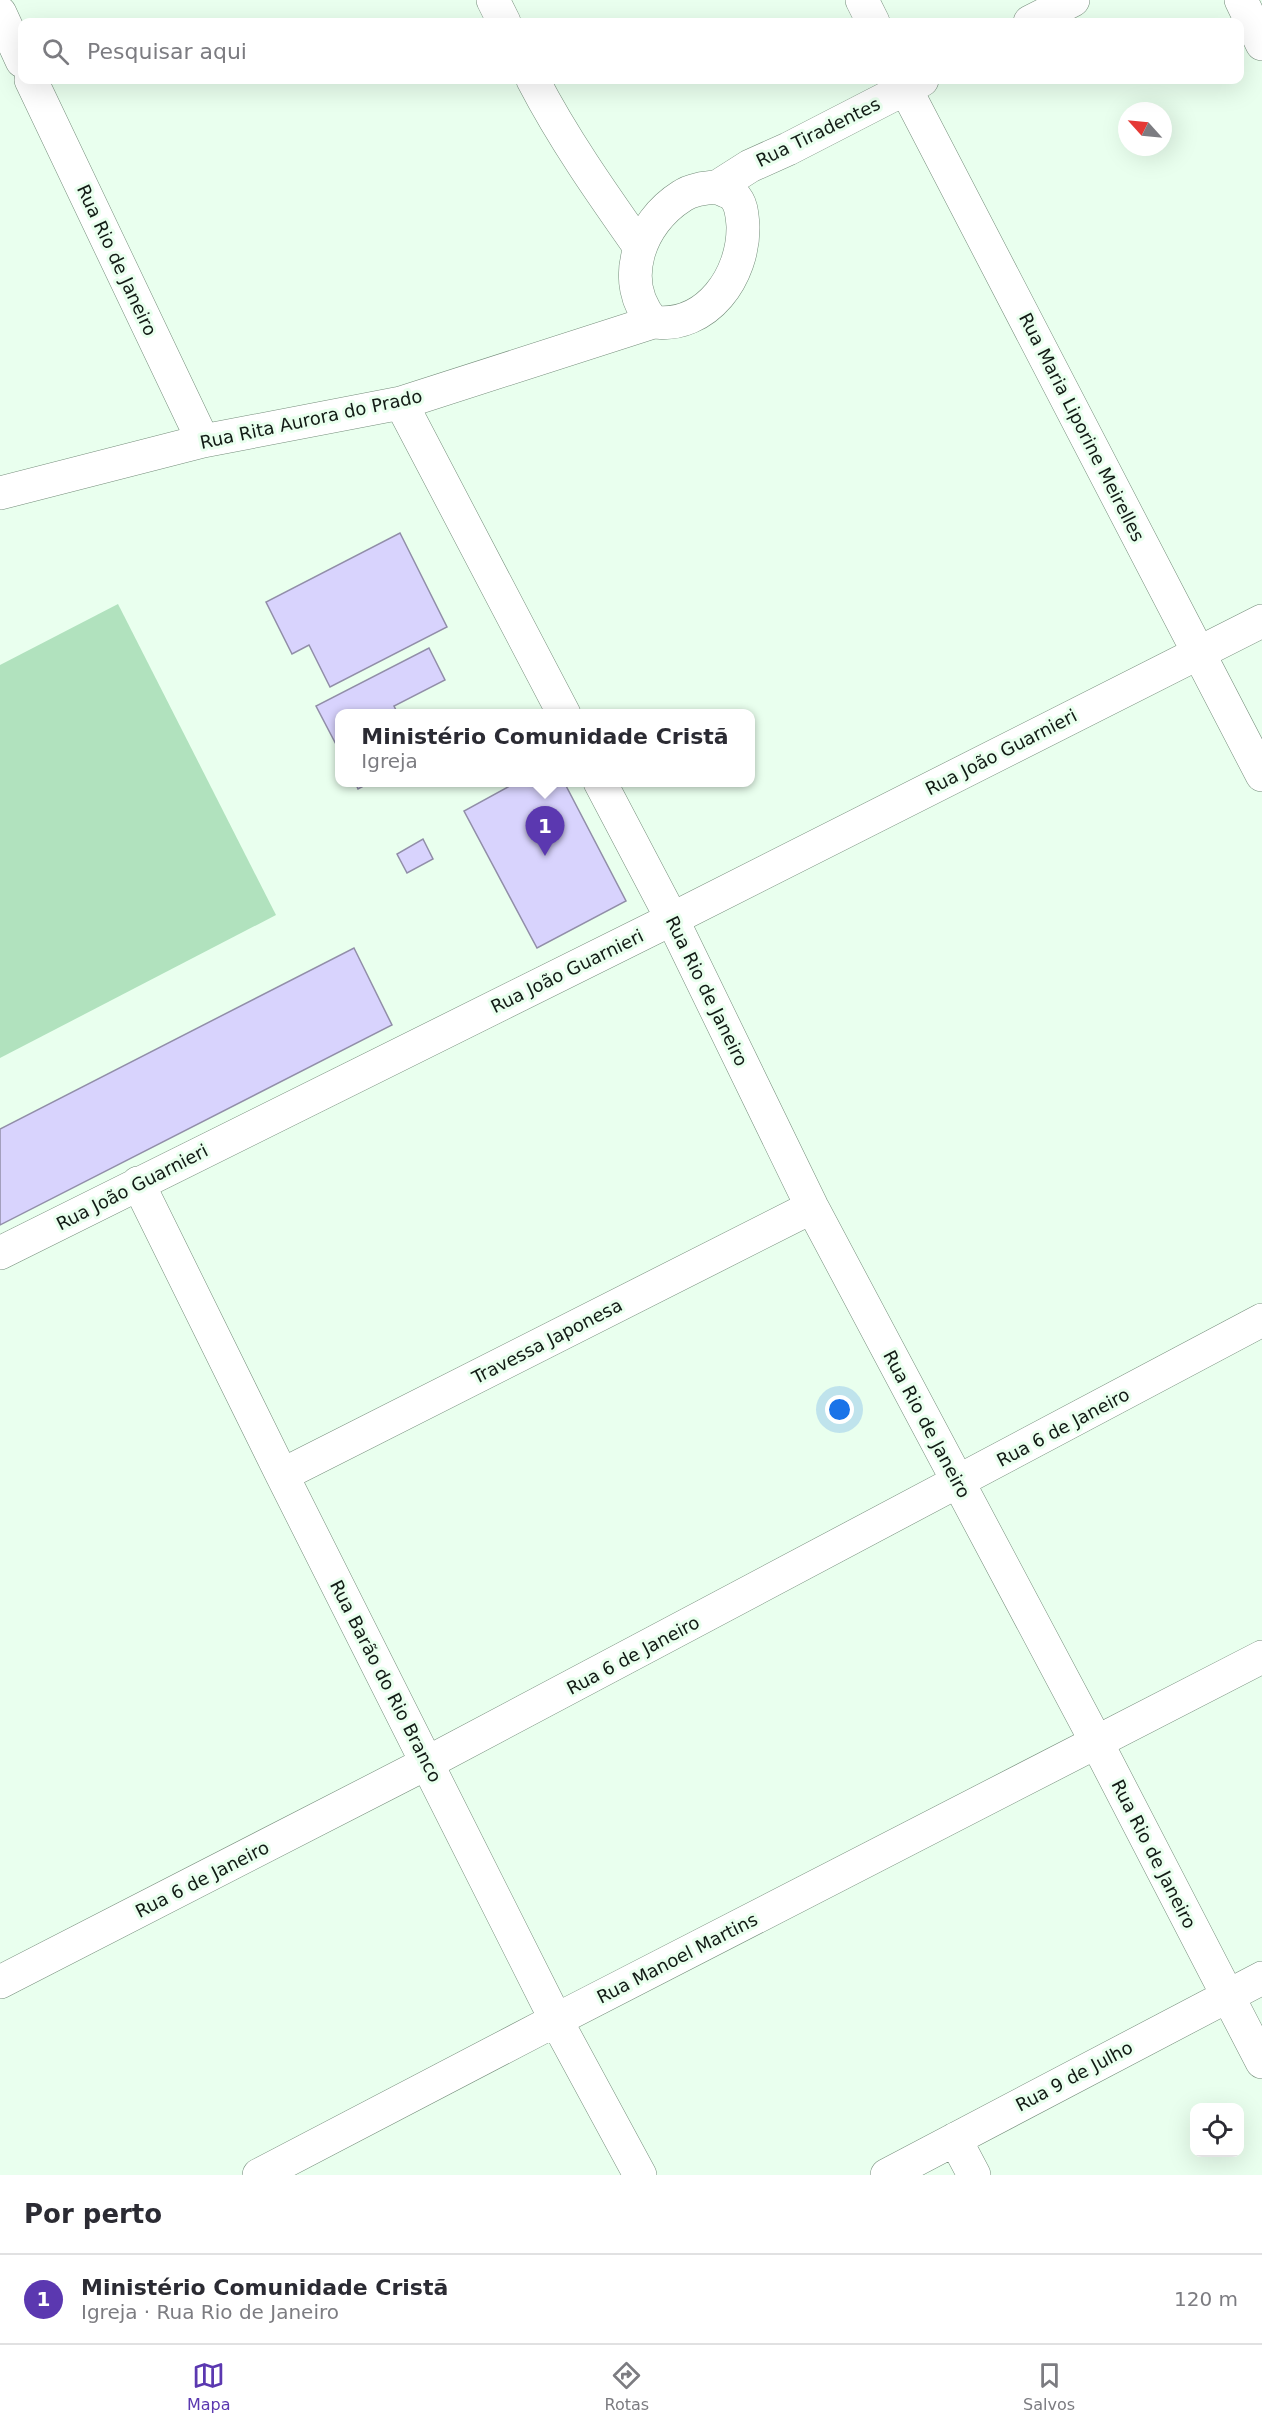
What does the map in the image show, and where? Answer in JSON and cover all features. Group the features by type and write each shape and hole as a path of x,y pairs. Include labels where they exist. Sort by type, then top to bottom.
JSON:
{"street":[{"path":"493,0 502,18"},
{"path":"862,0 871,18"},
{"path":"1038,18 1074,0"},
{"path":"1240,0 1262,44"},
{"path":"0,13 18,52"},
{"name":"Rua Rio de Janeiro","path":"34,84 203,441"},
{"path":"535,84 552,117 575,153 639,246"},
{"name":"Rua Tiradentes","path":"717,187 750,166 788,149 906,84"},
{"name":"Rua Maria Liporine Meirelles","path":"911,84 1262,775"},
{"path":"717,187 733,195 742,211 743,244 735,269 716,300 688,319 670,324 654,322 643,310 637,293 635,274 639,246 660,214 683,195 699,189 717,187"},
{"name":"Rua Rita Aurora do Prado","path":"0,492 203,441 401,403 654,322"},
{"path":"401,403 561,709"},
{"name":"Rua João Guarnieri","path":"0,1253 672,919 1262,621"},
{"name":"Rua Rio de Janeiro","path":"602,787 672,919 812,1207 1262,2062"},
{"name":"Rua Barão do Rio Branco","path":"138,1183 556,2019 640,2175"},
{"name":"Travessa Japonesa","path":"282,1475 812,1207"},
{"name":"Rua 6 de Janeiro","path":"0,1982 428,1763 958,1484 1262,1320"},
{"name":"Rua Manoel Martins","path":"259,2175 556,2019 1262,1657"},
{"name":"Rua 9 de Julho","path":"887,2175 1262,1978"},
{"path":"955,2139 974,2175"}],"green space":[{"path":"118,604 276,915 0,1058 0,665"}],"building":[{"path":"400,533 447,627 330,687 309,645 292,654 266,602"},
{"path":"429,648 445,680 394,706 396,709 335,709 335,742 316,706"},
{"path":"508,787 567,787 626,901 537,948 464,811"},
{"path":"423,839 433,859 407,873 397,854"},
{"path":"354,948 392,1025 0,1225 0,1129"}],"place":[{"name":"Ministério Comunidade Cristã","path":"545,856"}]}
